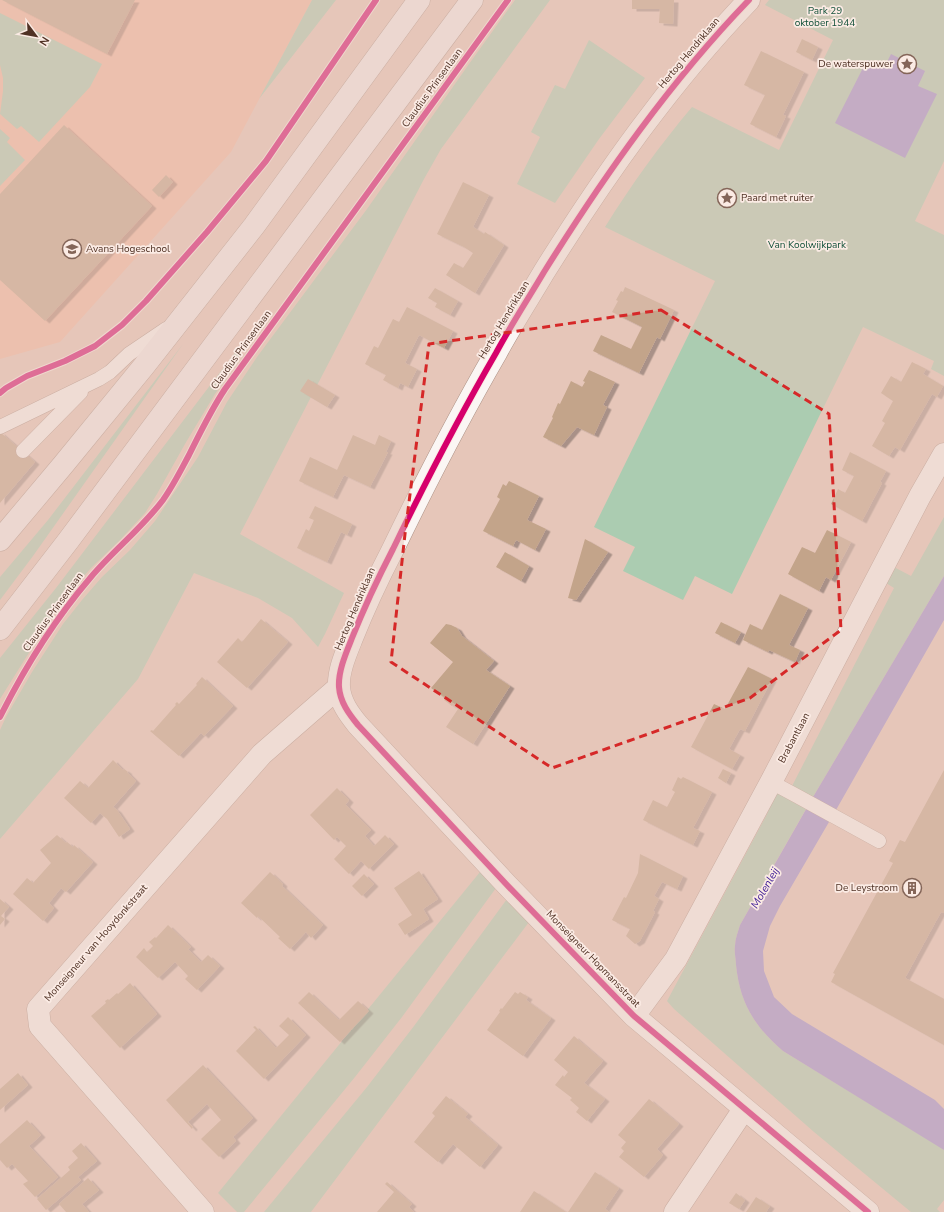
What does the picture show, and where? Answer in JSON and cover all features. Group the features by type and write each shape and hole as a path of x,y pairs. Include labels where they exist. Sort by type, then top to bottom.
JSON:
{"main road":[{"path":"0,540 64,465 254,226 419,0"},
{"name":"Claudius Prinsenlaan","path":"0,629 73,534 472,0"}],"street":[{"name":"Hertog Hendriklaan","path":"339,687 341,670 348,649 378,580 460,416 497,350 568,234 606,176 655,110 729,20 748,0"},
{"name":"Brabantlaan","path":"634,1016 676,959 771,782 920,496 944,454"},
{"name":"Monseigneur Hopmansstraat","path":"339,687 346,710 358,725 502,880 634,1016 868,1212"},
{"name":"Monseigneur van Hooydonkstraat","path":"203,1212 40,1026 38,1010 262,754 339,687"},
{"path":"675,1212 744,1109"}],"lane":[{"path":"0,427 88,385 110,372 129,354 181,319"},
{"path":"22,451 88,385"},
{"path":"771,782 879,841"}],"highlighted area":[{"path":"661,310 829,414 841,630 750,698 552,768 391,662 405,534 429,344"}],"shaded area":[{"name":"Avans Hogeschool","path":"0,0 312,0 231,152 60,342 0,359"}],"green space":[{"path":"312,0 336,0 259,99"},
{"path":"515,0 550,0 441,149 240,534 344,593 318,647 292,618 258,598 194,573 138,679 0,839 0,730 32,672 63,624 82,600 102,577 130,550 155,521 198,457 227,402 257,357 367,209"},
{"name":"Van Koolwijkpark","path":"769,0 944,0 944,161 915,221 944,235 944,376 931,369 934,361 863,327 732,594 695,576 683,600 623,571 635,547 594,527 715,281 605,227 646,166 692,107 779,150 833,40 765,5"},
{"path":"0,13 102,64 90,87 39,142 21,126 17,129 0,114 3,78 0,65"},
{"path":"589,40 645,78 599,139 555,203 517,184 540,137 531,132 555,85 565,89"},
{"path":"0,129 10,138 7,142 25,160 0,186"},
{"path":"243,342 238,362 215,394 145,513 91,568 71,591 52,616 0,699 0,658 56,588"},
{"path":"183,344 33,556 0,600 0,577 48,520"},
{"path":"944,517 944,576 813,797 792,786 894,588 886,583 894,567 911,576"},
{"path":"777,793 806,809 740,925 735,953 738,979 745,1002 756,1023 783,1051 944,1150 944,1200 937,1209 940,1212 911,1212 814,1132 674,1009 667,1001"},
{"path":"480,872 496,888 402,1017 355,1077 244,1212 237,1212 218,1193"},
{"path":"507,899 529,922 311,1212 264,1212 367,1087 414,1026"}],"water":[{"path":"891,54 925,71 918,86 937,94 905,158 835,123 867,60 884,68"},
{"name":"Molenleij","path":"944,576 944,620 780,906 770,926 763,951 764,971 774,997 792,1014 935,1100 944,1109 944,1150 783,1051 773,1042 756,1023 745,1002 738,979 735,951 740,925 813,797"}],"building":[{"path":"2,0 135,0 107,54"},
{"path":"632,0 674,0 673,24 659,23 660,9 632,9"},
{"path":"802,39 818,47 812,60 796,52"},
{"path":"761,51 804,72 783,115 786,116 776,137 750,124 765,95 744,85"},
{"path":"64,125 152,206 45,321 0,280 0,194"},
{"path":"166,175 173,182 159,197 152,190"},
{"path":"463,182 489,195 473,227 484,234 485,232 504,245 475,293 446,275 454,263 463,268 473,253 437,234"},
{"path":"625,287 674,310 660,339 657,337 639,373 593,351 601,335 631,349 642,327 612,312 618,301 616,300 621,291 623,292"},
{"path":"435,288 458,301 450,315 435,307 437,303 428,298"},
{"path":"407,307 453,331 444,348 419,335 405,363 417,369 408,387 400,383 398,388 383,380 386,375 365,364 374,346 378,348 393,319 399,322"},
{"path":"912,362 926,369 923,374 943,386 937,397 932,394 900,450 895,447 889,456 872,446 885,423 882,421 893,401 881,393 891,376 901,382"},
{"path":"589,370 615,382 603,405 607,407 594,435 577,427 561,446 543,437 553,418 552,417 558,403 560,404 571,381 582,387 585,382 583,381"},
{"path":"308,379 335,395 327,407 300,391"},
{"path":"0,432 35,462 0,503"},
{"path":"353,435 375,445 379,435 391,441 386,452 388,452 370,487 344,475 333,497 299,481 310,457 337,470"},
{"path":"850,452 886,471 880,482 882,483 862,521 831,504 838,489 845,493 854,476 842,470"},
{"path":"509,481 539,496 527,520 546,529 535,550 516,540 513,546 483,531 500,499 497,497 503,484 506,486"},
{"path":"315,506 352,524 347,535 341,532 327,562 297,548 306,529 309,531 314,520 309,518"},
{"path":"827,530 851,542 831,580 826,577 819,591 788,574 802,547 815,553"},
{"path":"585,539 608,552 576,600 568,598"},
{"path":"505,552 529,566 521,581 496,567"},
{"path":"780,594 808,608 789,645 800,650 795,662 769,650 768,652 743,640 750,624 762,630"},
{"path":"261,619 288,642 247,688 217,662 238,638 242,642"},
{"path":"721,622 741,632 735,643 715,633"},
{"path":"446,624 457,628 462,636 494,661 486,670 510,686 473,744 446,727 458,709 444,700 445,699 431,688 453,662 430,643"},
{"path":"748,667 772,679 745,731 740,729 729,749 740,755 732,769 691,747 714,704 725,709"},
{"path":"202,677 233,706 204,736 201,733 179,756 150,731 153,731 177,702 179,704 197,685 196,684"},
{"path":"113,760 123,770 124,769 128,772 136,781 113,807 117,810 130,829 119,837 107,819 100,813 91,823 64,798 80,781 88,788"},
{"path":"723,769 731,773 726,783 718,778"},
{"name":"De Leystroom","path":"944,770 944,913 941,912 905,978 944,999 944,1045 831,982 835,974 833,973 893,863 889,861 900,840 905,842"},
{"path":"678,777 681,779 683,777 712,792 693,828 700,831 693,845 643,820 653,800 667,807 675,792 672,790"},
{"path":"337,788 349,800 346,805 371,830 365,836 374,846 385,835 394,844 369,869 361,861 349,874 334,859 346,846 337,837 334,840 310,815"},
{"path":"57,835 66,843 67,842 73,847 74,845 93,862 66,892 61,888 49,903 54,908 43,921 13,894 27,878 33,883 51,863 40,850"},
{"path":"640,854 683,876 677,889 662,882 654,896 659,899 653,911 655,912 640,941 635,944 626,936 630,929 612,920 624,897 626,898 638,873"},
{"path":"419,871 438,899 423,909 429,919 405,935 398,924 412,915 394,888"},
{"path":"270,872 283,884 282,886 323,925 311,938 306,932 290,949 258,916 257,918 241,903"},
{"path":"364,874 374,884 362,896 352,886"},
{"path":"0,899 9,907 1,916 5,919 0,925"},
{"path":"168,925 191,947 188,949 201,962 208,955 220,966 197,990 185,979 188,976 175,962 158,978 136,957 144,948 147,952 153,946 149,942 155,937 156,938"},
{"path":"130,983 157,1014 120,1048 91,1016 106,1003 105,1001 108,999 109,1000 117,993 118,994"},
{"path":"309,992 339,1020 358,1001 369,1011 340,1042 298,1003"},
{"path":"515,992 518,994 520,992 528,997 526,1000 551,1018 523,1056 487,1030 500,1012 499,1011 501,1008 502,1009"},
{"path":"288,1017 306,1035 264,1079 236,1051 256,1030 253,1027 255,1026 276,1048 289,1035 279,1026"},
{"path":"574,1036 603,1061 584,1083 605,1099 587,1121 576,1112 579,1108 570,1100 572,1098 555,1085 563,1075 564,1077 568,1072 554,1060"},
{"path":"203,1065 253,1118 233,1137 236,1141 219,1157 201,1139 221,1120 207,1104 188,1122 193,1127 192,1129 166,1100"},
{"path":"18,1073 28,1085 0,1110 0,1089"},
{"path":"446,1096 468,1114 465,1117 498,1145 480,1167 453,1144 438,1162 414,1142 435,1116 432,1113"},
{"path":"649,1099 679,1124 657,1149 663,1155 644,1177 619,1157 624,1151 621,1148 626,1142 618,1135"},
{"path":"27,1120 41,1135 29,1146 58,1177 35,1197 23,1184 28,1181 12,1164 7,1168 0,1160 0,1144"},
{"path":"81,1143 97,1161 78,1177 81,1180 46,1210 37,1199 70,1170 68,1167 78,1158 72,1151"},
{"path":"595,1172 619,1188 605,1209 609,1212 568,1212"},
{"path":"88,1178 99,1190 82,1204 89,1212 66,1212 59,1204"},
{"path":"387,1182 412,1204 409,1207 414,1212 377,1212 394,1192 385,1184"},
{"path":"534,1191 566,1212 520,1212"},
{"path":"736,1193 745,1200 739,1209 729,1203"},
{"path":"756,1197 770,1206 766,1212 746,1212"}],"cycle path":[{"path":"0,393 27,376 65,361 95,346 122,325 146,301 207,232 266,161 376,0"},
{"path":"0,717 41,644 77,593 163,500 177,478 210,413 225,389 508,0"},
{"path":"749,0 692,64 614,165 544,272 514,322 443,450 377,582 345,656 341,668 339,687 343,703 358,725 507,885 634,1016 868,1212"}],"place":[{"name":"De waterspuwer","path":"907,64"},
{"name":"Paard met ruiter","path":"727,198"},
{"name":"Avans Hogeschool","path":"72,249"},
{"name":"De Leystroom","path":"912,888"}],"park label":[{"name":"Park 29 oktober 1944","path":"825,16"}]}
